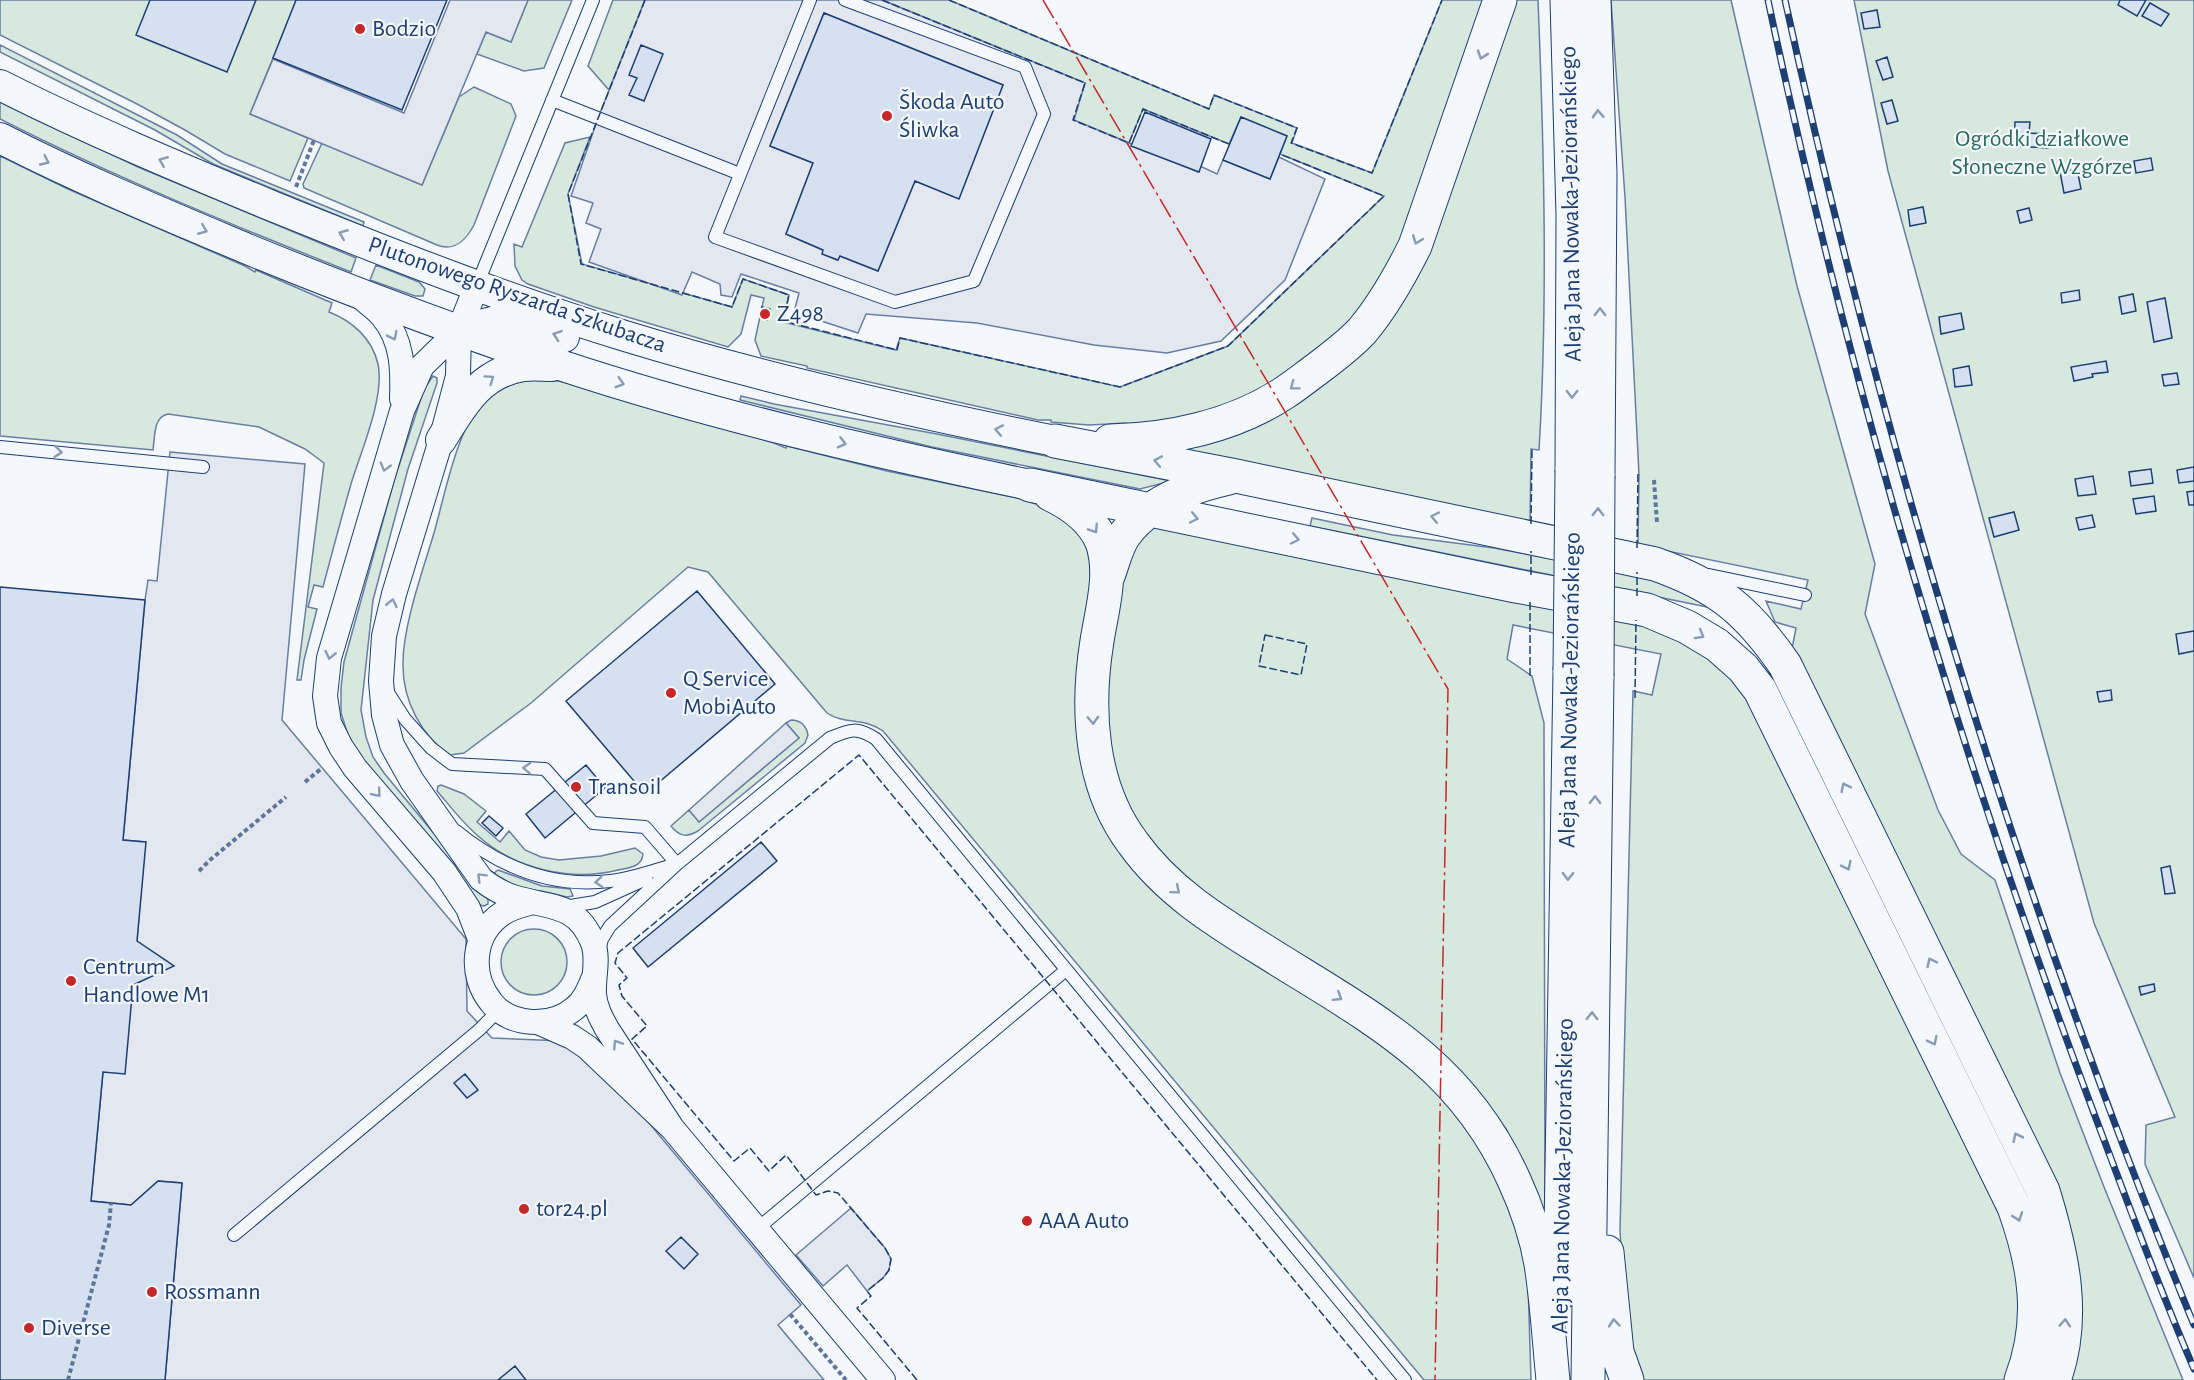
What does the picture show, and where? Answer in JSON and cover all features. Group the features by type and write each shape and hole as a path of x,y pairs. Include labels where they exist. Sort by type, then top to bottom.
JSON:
{"main road":[{"path":"1055,441 1126,441 1191,431 1237,417 1283,394 1338,353 1361,332 1389,294 1415,246 1500,0"},
{"name":"Aleja Jana Nowaka-Jeziorańskiego","path":"1567,0 1573,215 1585,473"},
{"name":"Aleja Jana Nowaka-Jeziorańskiego","path":"1588,1380 1591,1074 1584,673 1585,473 1600,173 1594,0"},
{"path":"1055,441 1236,476 1655,564 1688,575 1718,593 1776,640 1785,665 2043,1191 2058,1240 2066,1286 2066,1326 2054,1380"},
{"path":"1236,476 1195,486 1151,509 1125,533 1108,576 1095,653 1092,696 1093,742 1101,777 1130,841 1155,873 1202,912 1371,1017 1418,1052 1449,1080 1478,1116 1501,1150 1527,1210 1541,1262 1553,1380"},
{"path":"1029,485 1516,586 1647,610 1687,627 1717,645 1743,668 1760,690 2014,1207 2027,1244 2034,1284 2035,1321 2027,1363 2021,1380"},
{"path":"1029,485 1063,501 1087,519 1102,542 1108,576"},
{"name":"Aleja Jana Nowaka-Jeziorańskiego","path":"1558,1380 1566,992 1584,673"},
{"path":"1591,1074 1617,1352 1627,1380"}],"street":[{"name":"Plutonowego Ryszarda Szkubacza","path":"0,85 131,148 374,247 562,315 788,382 942,418 1055,441"},
{"name":"Plutonowego Ryszarda Szkubacza","path":"0,138 101,187 355,293 564,366 785,430 918,462 1029,485"},
{"path":"477,285 459,330 458,376 394,594 384,636 381,681 384,715 392,745 412,781 481,879 494,889 560,908 577,918 587,931 594,946 594,995 598,1012 672,1128"},
{"path":"355,293 383,316 397,340 403,364 402,411"},
{"path":"480,939 468,908 444,872 341,747 329,723 325,696 329,658 402,411 422,366 459,330 496,321 516,323 710,380 942,418"},
{"path":"441,440 467,398 494,375 524,366 564,366"},
{"path":"533,902 513,907 501,914 490,923 480,939 476,956 476,972 480,985 491,1003 518,1020 548,1022 562,1017 575,1008 587,994 595,968"},
{"path":"538,1022 572,1037 587,1047 672,1128 883,1380"}],"lane":[{"path":"477,285 593,0"},
{"path":"810,0 715,237 895,302 974,281 1044,114 1024,67 845,0"},
{"path":"552,100 740,174"},
{"path":"0,447 203,467"},
{"path":"1655,564 1805,595"},
{"path":"381,681 411,726 431,748 452,764 545,769 593,823 645,827 677,864"},
{"path":"595,968 602,939 610,926 677,864 830,738 845,732 862,731 876,740 1405,1380"},
{"path":"438,816 506,865 554,880 586,883 612,881 677,864"},
{"path":"560,908 595,902 677,864"},
{"path":"757,1229 1066,970"},
{"path":"234,1235 479,1030 499,1010"}],"path":[{"path":"296,189 314,140"},
{"path":"1654,480 1657,522"},
{"path":"305,782 322,768"},
{"path":"199,871 286,797"},
{"path":"68,1380 109,1225 111,1203"},
{"path":"790,1314 846,1380"}],"green space":[{"path":"0,0 297,0 250,114 308,138 290,181 225,154 137,104 0,35"},
{"path":"528,0 572,0 544,68 524,71 477,54 486,32 511,42"},
{"path":"613,0 645,0 609,90 588,66"},
{"path":"882,0 949,0 1209,109 1214,95 1297,128 1292,143 1372,173 1442,0 1488,0 1407,233 1365,305 1312,359 1221,411 1126,426 1126,423 1089,425 1038,420 761,356 755,340 764,298 751,295 741,334 728,347 594,307 522,280 515,266 514,244 522,247 565,143 590,137 568,194 582,264 732,307 743,279 789,295 783,322 896,350 900,338 1120,387 1228,346 1384,196 1280,154 1287,136 1241,117 1229,144 1143,109 1129,143 1073,120 1085,83"},
{"path":"1513,0 1538,0 1540,56 1544,225 1542,394 1539,450 1531,449 1530,522 1173,450 1343,365"},
{"path":"1611,0 1731,0 1797,286 1875,564 1865,614 1938,810 1961,854 1995,880 2060,1073 2183,1380 2064,1380 2075,1251 1791,654 1796,628 1775,622 1766,601 1801,609 1808,580 1638,545 1639,474 1625,197"},
{"name":"Ogródki działkowe Słoneczne Wzgórze","path":"1854,0 2194,0 2194,1278 2145,1164 2146,1125 2175,1117 2094,923 1888,171"},
{"path":"0,45 177,135 222,164 364,222 363,226 213,164 155,130 0,52"},
{"path":"474,87 511,104 516,116 474,225 464,240 455,246 437,245 304,188 303,184 322,143 422,185 459,97"},
{"path":"0,101 138,167 356,258 351,272 174,200 86,161 0,119"},
{"path":"0,156 68,189 255,272 256,270 332,303 329,312 346,320 366,338 371,346 378,364 379,377 375,408 351,484 323,587 314,585 308,607 317,609 301,680 297,680 324,463 305,449 259,427 168,414 157,423 153,450 0,436"},
{"path":"376,265 419,282 425,289 423,296 415,296 370,280"},
{"path":"433,376 437,378 437,383 408,469 373,600 361,710 366,737 373,757 488,899 488,904 484,906 480,905 378,781 349,738 341,713 344,662 394,481 424,389"},
{"path":"533,379 550,379 572,384 786,448 787,446 887,471 1022,499 1061,515 1091,549 1101,817 1365,1029 1448,1101 1488,1155 1517,1215 1528,1283 1531,1380 1424,1380 883,731 868,724 841,719 827,713 708,572 688,567 531,703 464,753 450,755 431,738 410,705 404,679 404,651 414,599 452,465 465,430 481,404 511,384"},
{"path":"741,396 1171,481 1140,489 932,447 740,400"},
{"path":"1312,518 1393,535 1494,548 1667,581 1722,610 1310,526"},
{"path":"1146,524 1634,622 1671,634 1716,658 1749,699 2018,1253 2023,1329 2007,1380 1642,1380 1632,1350 1624,1295 1620,1231 1633,691 1652,695 1661,654 1513,625 1507,659 1532,676 1544,723 1545,1214 1506,1129 1466,1079 1207,902 1164,866 1134,820 1118,785 1105,739 1102,688 1124,571"},
{"path":"791,720 800,722 806,728 808,735 805,743 698,831 690,835 680,834 671,826 689,810 699,822 799,738 786,723"},
{"path":"441,785 464,794 486,811 477,822 500,842 509,831 525,850 541,857 559,860 601,856 635,848 643,854 642,858 638,864 630,867 581,874 543,870 525,864 492,847 472,830 437,791 438,786"},
{"path":"498,870 542,886 570,889 573,896 526,891 495,876 494,873"},
{"path":"534,929 547,931 562,944 567,962 565,975 552,990 534,995 521,993 506,980 501,962 503,949 516,934"}],"shaded area":[{"path":"450,0 528,0 511,42 486,32 422,185 250,114 273,59 404,113"},
{"path":"645,0 882,0 1085,83 1074,120 1198,172 1200,166 1217,174 1223,160 1270,179 1279,157 1325,179 1285,280 1221,341 1167,353 1094,345 977,323 866,314 858,333 794,312 799,293 741,274 732,297 721,295 720,284 692,272 682,295 589,262 601,229 586,223 593,203 571,196 598,118","holes":["824,13 1003,85 959,198 915,181 878,271 840,256 837,260 823,254 823,250 786,234 813,163 770,146"]},
{"path":"170,452 305,464 282,720 466,939 467,1011 492,1038 564,1041 644,1117 801,1305 778,1325 824,1380 165,1380 182,1183 158,1181 131,1205 91,1201 103,1072 133,985 173,966 137,941 145,842 123,840 145,600 148,580 157,581"},
{"path":"786,723 799,738 699,822 689,810"},
{"path":"851,1208 885,1248 891,1259 889,1270 883,1278 867,1291 847,1265 823,1286 796,1255"}],"building":[{"path":"150,0 256,0 227,72 136,35"},
{"name":"Bodzio","path":"296,0 447,0 402,110 273,58"},
{"path":"2120,0 2146,0 2137,16 2118,5"},
{"path":"2150,3 2169,14 2161,26 2142,16"},
{"path":"1877,10 1880,27 1864,29 1861,13"},
{"name":"Škoda Auto Śliwka","path":"824,13 1003,85 959,199 915,181 878,271 840,256 838,260 822,254 823,250 786,234 813,163 770,146"},
{"path":"641,45 663,54 644,101 629,95 637,78 629,75"},
{"path":"1887,57 1893,77 1883,80 1876,61"},
{"path":"1892,100 1898,121 1887,124 1881,103"},
{"path":"1145,112 1211,139 1199,172 1131,146"},
{"path":"1241,117 1287,136 1270,179 1223,160"},
{"path":"2015,122 2030,122 2029,133 2048,134 2048,148 2014,146"},
{"path":"2151,158 2153,170 2136,173 2134,161"},
{"path":"2077,169 2081,189 2064,193 2060,172"},
{"path":"1923,207 1926,223 1910,226 1908,210"},
{"path":"2029,208 2032,220 2020,223 2017,211"},
{"path":"2079,290 2080,300 2062,303 2061,293"},
{"path":"2133,294 2136,311 2122,314 2119,297"},
{"path":"2165,298 2172,338 2154,342 2147,302"},
{"name":"Z498","path":"762,307 770,309 767,320 760,318"},
{"path":"1961,313 1964,329 1941,334 1939,317"},
{"path":"2106,361 2108,372 2092,374 2093,377 2074,381 2071,367"},
{"path":"1969,366 1972,385 1955,387 1953,369"},
{"path":"2177,373 2179,384 2164,386 2162,375"},
{"path":"2194,467 2194,481 2179,483 2177,470"},
{"path":"2151,469 2153,483 2131,486 2129,472"},
{"path":"2093,476 2096,494 2078,496 2075,479"},
{"path":"2194,491 2194,505 2189,505 2187,492"},
{"path":"2154,496 2156,511 2136,514 2133,499"},
{"path":"2014,512 2019,530 1994,537 1989,518"},
{"path":"2092,515 2095,527 2079,530 2076,518"},
{"name":"Centrum Handlowe M1","path":"0,587 145,600 123,840 146,842 137,941 174,966 133,985 125,1074 103,1072 91,1201 131,1205 158,1181 182,1183 165,1380 0,1380"},
{"name":"Q Service MobiAuto","path":"697,591 775,684 645,794 566,701"},
{"path":"2194,631 2194,651 2179,654 2176,634"},
{"path":"2111,690 2112,700 2099,702 2097,692"},
{"path":"586,765 605,788 545,838 526,814"},
{"path":"489,816 503,828 496,836 482,823"},
{"path":"761,842 777,861 648,967 633,948"},
{"path":"2170,866 2175,893 2165,894 2161,868"},
{"path":"2154,984 2155,991 2141,995 2139,987"},
{"path":"465,1074 478,1090 467,1098 454,1083"},
{"path":"681,1237 698,1254 684,1269 666,1251"},
{"path":"515,1366 526,1380 498,1380"}],"railway":[{"path":"1768,0 1799,140 1869,418 1949,693 2040,965 2140,1235 2194,1369"},
{"path":"1785,0 1866,337 1961,671 2013,836 2070,1001 2130,1163 2194,1325"}],"fence":[{"path":"645,0 568,194 581,264 732,307 743,279 789,295 783,321 897,350 900,338 1120,387 1228,346 1384,196 1280,154 1281,151"},
{"path":"882,0 1085,83 1073,120 1129,143 1143,109 1229,144 1230,142"},
{"path":"949,0 1209,109 1214,95 1297,128 1291,143 1372,173 1442,0"},
{"path":"1531,524 1532,449"},
{"path":"1637,548 1638,471"},
{"path":"1531,551 1531,575"},
{"path":"1637,572 1637,596"},
{"path":"1530,602 1530,676"},
{"path":"1635,698 1636,620"},
{"path":"1265,635 1307,644 1301,675 1259,666 1265,635"},
{"path":"917,1380 857,1308 871,1296 867,1291 889,1270 891,1259 885,1248 838,1193 828,1191 816,1195 786,1155 769,1171 750,1148 734,1161 632,1039 647,1026 622,996 619,985 627,978 615,963 618,953 859,755 1377,1380"}],"power":[{"path":"1043,0 1448,689 1435,1380"}],"place":[{"name":"Bodzio","path":"360,29"},
{"name":"Škoda Auto Śliwka","path":"887,116"},
{"name":"Z498","path":"765,314"},
{"name":"Q Service MobiAuto","path":"671,693"},
{"name":"Transoil","path":"576,787"},
{"name":"Centrum Handlowe M1","path":"71,981"},
{"name":"tor24.pl","path":"524,1209"},
{"name":"AAA Auto","path":"1027,1221"},
{"name":"Rossmann","path":"152,1292"},
{"name":"Diverse","path":"29,1328"}]}
